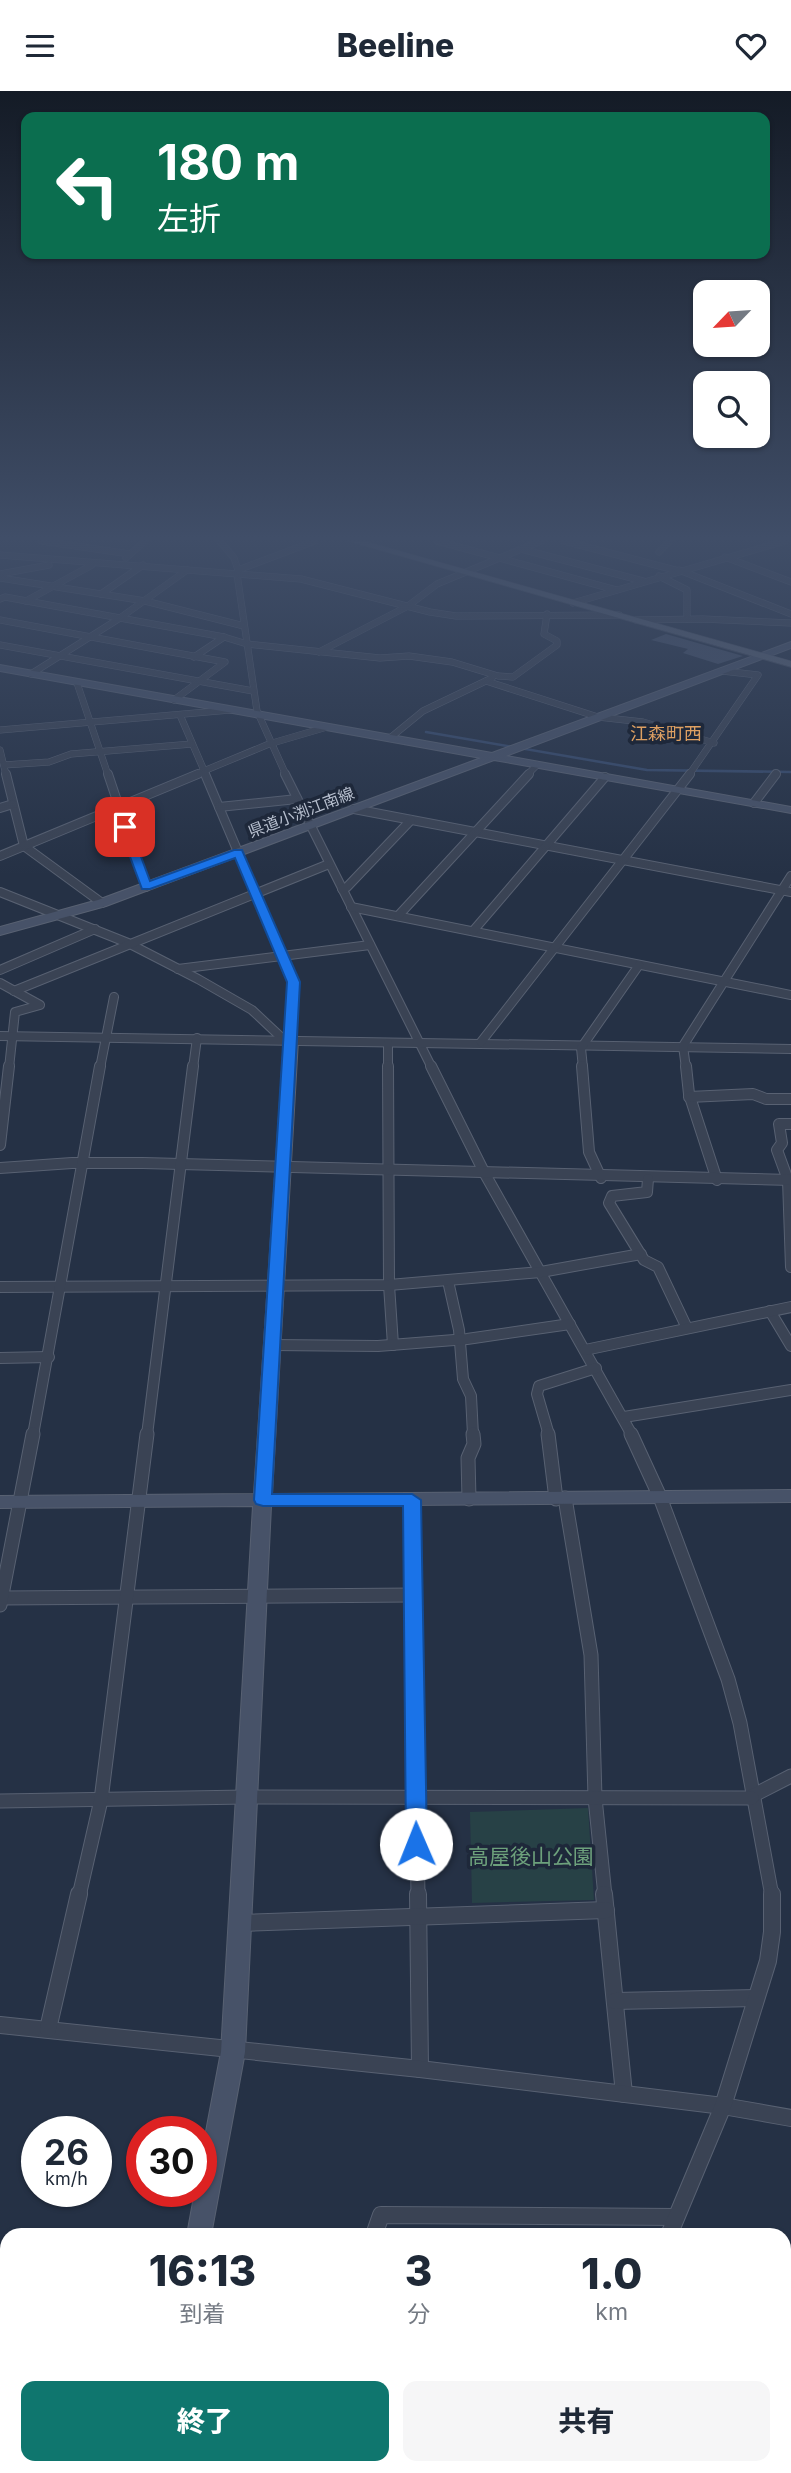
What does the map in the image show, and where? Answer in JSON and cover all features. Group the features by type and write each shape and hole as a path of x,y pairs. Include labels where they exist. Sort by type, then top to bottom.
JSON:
{"main road":[{"path":"751,652 791,664"}],"street":[{"path":"44,652 253,691"},
{"path":"31,674 66,652"},
{"path":"169,652 225,662 174,700"},
{"path":"194,657 201,652"},
{"path":"248,652 256,714 269,744 485,1174 624,1417 660,1497 728,1679 740,1723 773,1900 768,1961 723,2106 672,2228"},
{"path":"321,652 380,658 409,656 452,662 498,676 513,677 547,652"},
{"name":"県道小渕江南線","path":"0,931 63,916 102,903 770,652"},
{"path":"0,668 791,810"},
{"path":"481,1042 679,790 714,743 758,675 722,671"},
{"path":"390,738 395,731 436,705 498,676"},
{"path":"486,681 598,717 651,724 714,743"},
{"path":"77,683 146,887"},
{"path":"0,730 230,710"},
{"path":"180,715 293,982 287,1040 284,1168 274,1287 233,2052 200,2228"},
{"path":"0,856 269,744 327,727"},
{"path":"4,765 49,762 71,754 192,744"},
{"path":"0,750 24,846 102,903"},
{"path":"398,916 537,765"},
{"path":"754,803 776,774"},
{"path":"473,931 605,777"},
{"path":"219,807 297,799"},
{"path":"0,809 13,803"},
{"path":"354,809 786,891"},
{"path":"342,889 347,887 411,820"},
{"path":"14,991 329,863"},
{"path":"716,1180 689,1097 683,1047 786,891 791,876"},
{"path":"0,892 128,943 252,1010 287,1040"},
{"path":"351,907 791,995"},
{"path":"0,970 95,929"},
{"path":"178,969 370,945"},
{"path":"601,1178 589,1152 582,1048 639,965"},
{"path":"0,983 40,1005 15,1012 0,1145"},
{"path":"114,997 82,1161 49,1357 9,1502 0,1600 413,1595"},
{"path":"0,1036 788,1049 791,1037"},
{"path":"48,2029 101,1800 197,1038"},
{"path":"388,1043 389,1285 393,1345"},
{"path":"689,1097 753,1094 766,1099 791,1100"},
{"path":"791,1125 779,1125 782,1143 777,1150 789,1180 791,1267"},
{"path":"0,1168 82,1161 180,1162 601,1178 789,1180"},
{"path":"648,1179 647,1192 612,1196 609,1203 646,1262 658,1267 687,1328"},
{"path":"0,1287 389,1285 541,1272 641,1254"},
{"path":"447,1281 459,1339 463,1379 471,1396 474,1444 468,1458 469,1499"},
{"path":"585,1350 791,1307"},
{"path":"770,1311 791,1346"},
{"path":"271,1345 393,1345 570,1324"},
{"path":"0,1358 49,1357"},
{"path":"596,1368 544,1383 539,1386 537,1394 548,1431 591,1655 595,1798 624,2094"},
{"path":"624,1417 791,1390"},
{"path":"9,1502 791,1496"},
{"path":"412,1500 420,2069"},
{"path":"0,1801 247,1797 752,1797 791,1776"},
{"path":"240,1923 606,1910"},
{"path":"615,2001 757,1999"},
{"path":"0,2025 233,2052 420,2069 723,2106 791,2118"},
{"path":"376,2228 381,2215 676,2217"}],"green space":[{"name":"高屋後山公園","path":"588,1808 594,1900 472,1903 470,1812"}],"building":[{"path":"730,652 743,656 718,664 683,653"}],"waterway":[{"path":"426,732 647,770 791,772"}],"district":[{"name":"江森町西","path":"666,733"}],"route":[{"path":"125,827 146,887 238,852 293,982 263,1500 412,1500 416,1844"}]}
